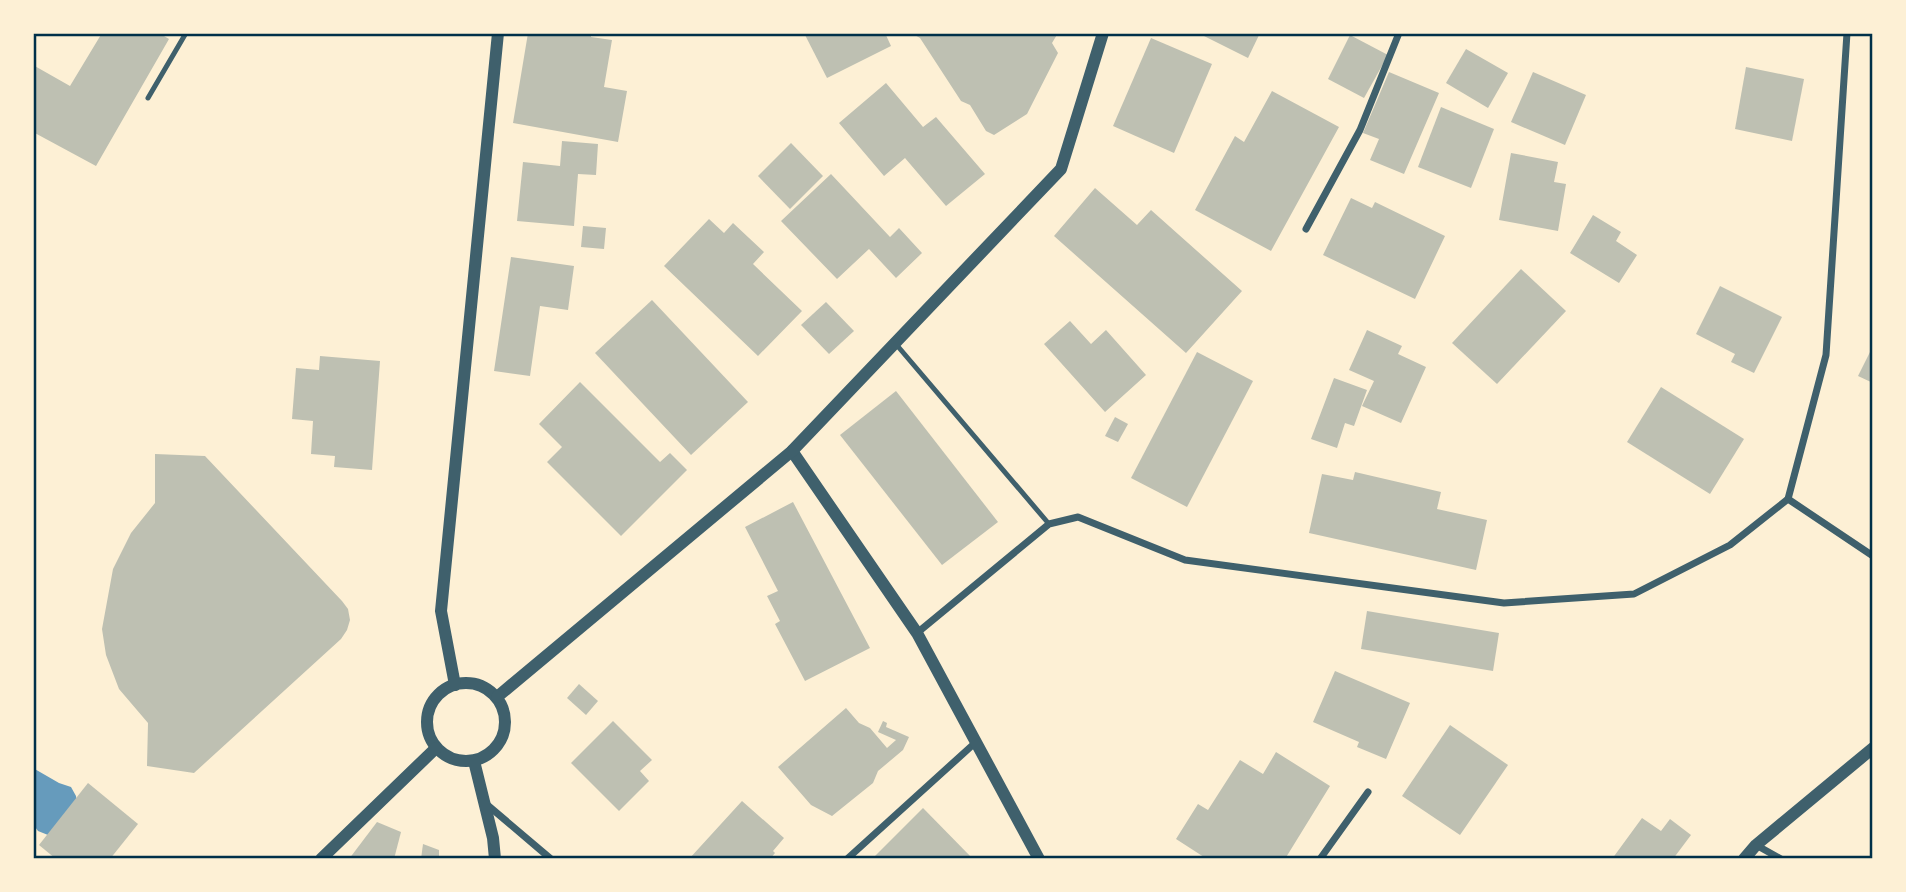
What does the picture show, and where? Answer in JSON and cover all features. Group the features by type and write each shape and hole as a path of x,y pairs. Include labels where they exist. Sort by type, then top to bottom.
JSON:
{"street":[{"path":"455,685 441,611 498,33"},
{"path":"497,696 792,451 1061,169 1103,33"},
{"path":"1307,229 1360,130 1399,33"},
{"path":"918,633 1049,524 1078,517 1185,560 1504,603 1633,594 1730,545 1788,499 1826,355 1847,33"},
{"path":"792,451 918,633 1040,859"},
{"path":"1788,499 1873,556"},
{"path":"470,683 485,687 497,696 504,711 506,726 502,741 495,749 474,761 463,762 448,757 436,748 428,734 427,719 431,704 441,692 455,685 470,683"},
{"path":"847,859 976,742"},
{"path":"321,859 436,748"},
{"path":"1744,859 1756,845 1873,748"},
{"path":"474,761 495,859"},
{"path":"1320,859 1368,792"},
{"path":"485,803 551,859"},
{"path":"1756,845 1781,859"}],"lane":[{"path":"148,98 186,33"},
{"path":"895,343 1049,524"}],"water":[{"path":"33,768 71,787 76,796 78,811 48,835 38,831 33,824"}],"building":[{"path":"102,33 159,33 169,39 96,166 33,132 33,65 70,86"},
{"path":"528,33 591,33 591,37 612,40 604,87 627,91 618,142 513,123"},
{"path":"804,33 885,33 891,46 827,78"},
{"path":"911,33 1058,33 1052,43 1058,53 1027,114 994,135 986,131 970,105 961,101 920,38"},
{"path":"1198,33 1260,33 1248,58"},
{"path":"1350,35 1388,55 1364,98 1328,79"},
{"path":"1151,38 1212,64 1174,153 1113,126"},
{"path":"1466,49 1508,73 1488,108 1446,83"},
{"path":"1746,67 1804,79 1792,141 1735,129"},
{"path":"1389,72 1439,93 1404,174 1370,160 1379,139 1363,133"},
{"path":"1533,72 1586,95 1565,145 1511,122"},
{"path":"886,83 923,127 936,117 985,174 946,206 905,158 884,176 839,123"},
{"path":"1272,91 1339,127 1271,251 1195,210 1235,136 1244,142"},
{"path":"1441,107 1494,129 1471,188 1418,167"},
{"path":"562,141 598,144 596,175 578,174 574,226 517,221 523,162 560,166"},
{"path":"791,143 823,176 790,209 758,176"},
{"path":"1511,153 1558,162 1554,182 1566,184 1558,231 1499,220"},
{"path":"831,174 890,237 899,228 922,253 896,278 869,249 837,279 781,221"},
{"path":"1095,188 1137,225 1151,210 1242,291 1186,353 1054,236"},
{"path":"1351,198 1372,208 1375,202 1445,236 1415,299 1323,255"},
{"path":"1593,215 1621,232 1616,241 1637,255 1619,283 1570,253"},
{"path":"709,219 724,233 733,223 764,252 753,264 802,311 758,356 664,266"},
{"path":"583,226 606,228 604,249 581,247"},
{"path":"511,257 574,266 568,310 540,306 530,376 494,371"},
{"path":"1521,269 1566,311 1497,384 1452,343"},
{"path":"1720,286 1782,317 1754,373 1731,362 1735,354 1696,334"},
{"path":"652,300 748,402 691,455 595,353"},
{"path":"826,302 854,331 829,354 801,325"},
{"path":"1070,321 1091,344 1106,330 1146,375 1105,412 1044,344"},
{"path":"1367,330 1402,346 1398,354 1426,367 1401,423 1362,406 1374,381 1349,370"},
{"path":"1873,346 1873,383 1858,376"},
{"path":"1197,352 1253,381 1187,507 1131,478"},
{"path":"320,356 380,361 372,470 334,467 335,456 311,454 313,421 292,419 296,368 319,370"},
{"path":"1334,378 1367,390 1354,426 1345,423 1337,448 1311,439"},
{"path":"580,382 660,462 670,453 687,470 621,536 547,462 562,447 539,424"},
{"path":"1661,387 1744,439 1710,494 1627,442"},
{"path":"896,391 998,522 942,565 840,435"},
{"path":"1115,417 1128,424 1118,442 1105,436"},
{"path":"155,454 205,456 342,601 348,609 350,620 341,639 194,773 147,766 148,723 119,689 106,655 102,629 113,569 131,533 155,503"},
{"path":"1355,472 1441,492 1437,509 1487,520 1476,570 1309,533 1322,474 1353,480"},
{"path":"793,502 870,648 805,681 775,624 780,621 767,596 778,591 745,527"},
{"path":"1367,611 1499,633 1493,671 1361,649"},
{"path":"1335,671 1410,703 1386,759 1357,747 1359,742 1313,722"},
{"path":"579,684 598,701 586,715 567,698"},
{"path":"846,708 859,723 870,728 887,748 896,740 878,732 883,721 887,723 886,727 909,737 903,750 878,771 873,783 832,816 811,805 778,767"},
{"path":"613,721 652,760 640,771 649,781 619,811 571,763"},
{"path":"1450,725 1508,765 1460,835 1402,796"},
{"path":"1276,752 1330,786 1285,859 1207,859 1176,839 1198,804 1208,810 1240,760 1263,774"},
{"path":"88,783 138,824 110,859 56,859 39,845"},
{"path":"742,801 784,838 770,859 689,859"},
{"path":"923,808 973,859 872,859"},
{"path":"1642,818 1661,831 1670,819 1691,835 1673,859 1612,859"},
{"path":"377,822 401,832 394,859 349,859"},
{"path":"423,844 439,850 439,859 421,859"}]}
